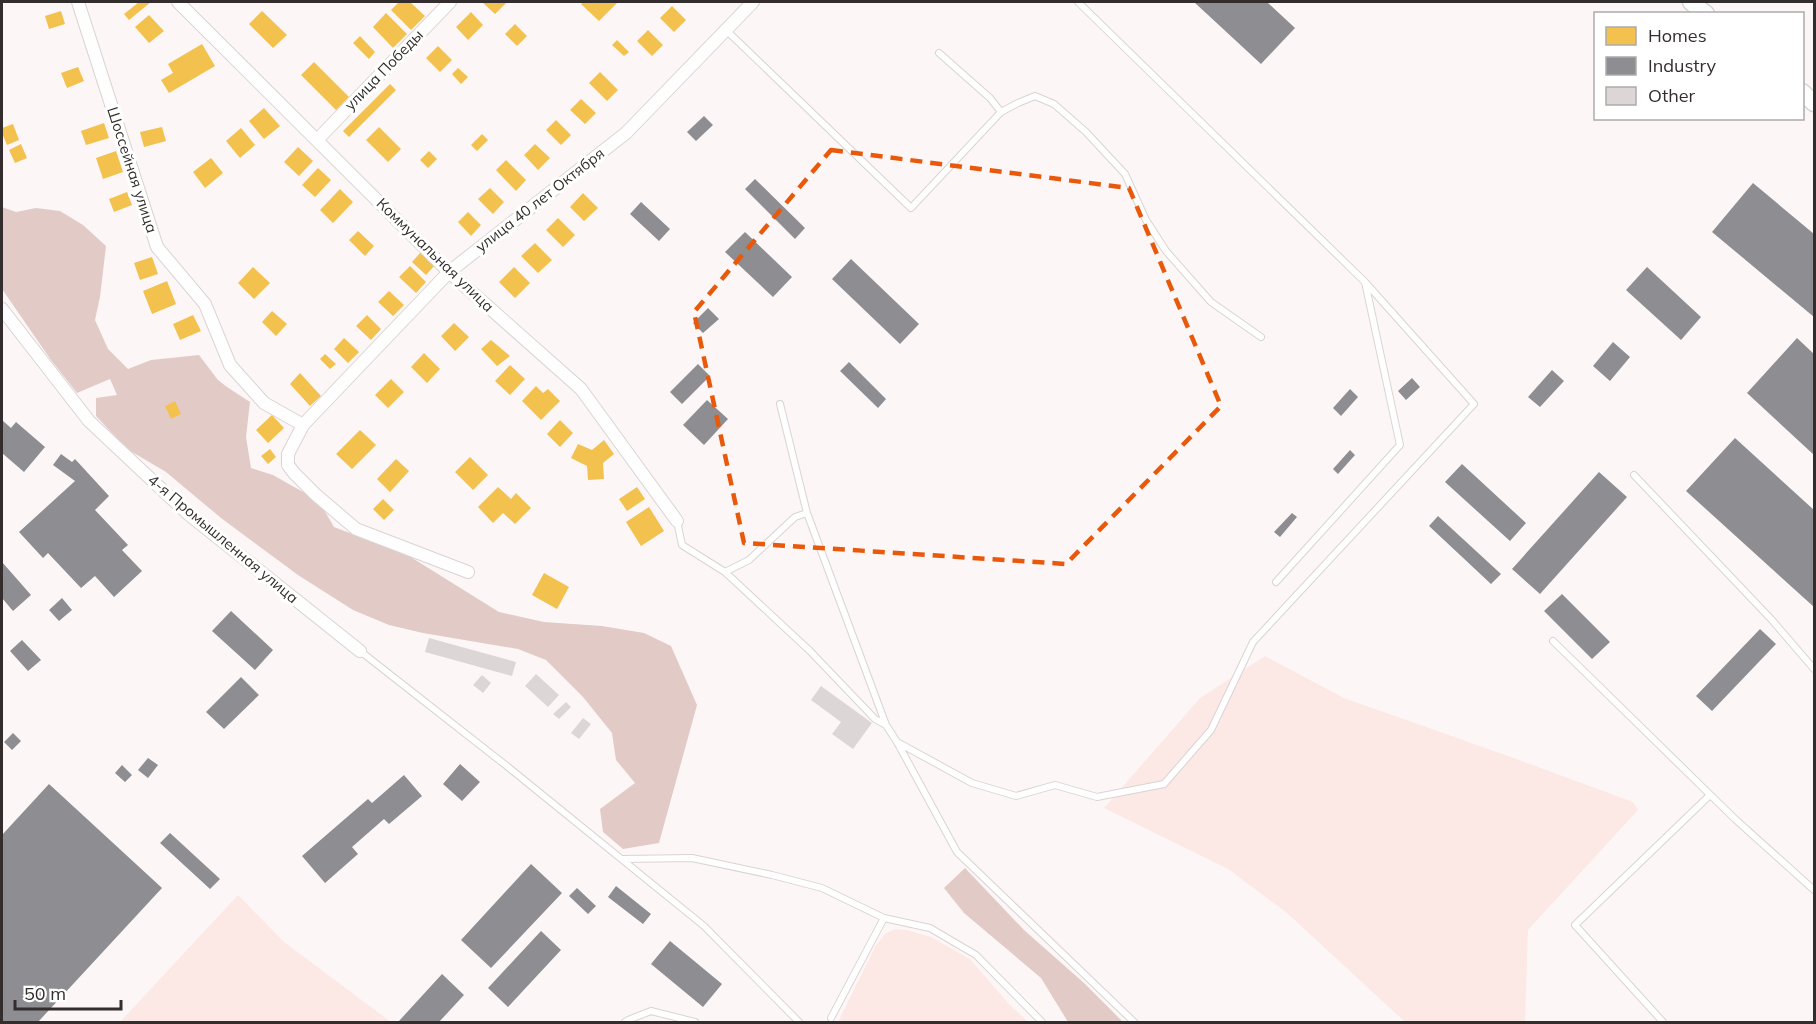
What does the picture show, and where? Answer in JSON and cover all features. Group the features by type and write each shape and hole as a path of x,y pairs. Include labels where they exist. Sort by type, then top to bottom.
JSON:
{"main road":[{"path":"1691,2 1704,12"}],"street":[{"name":"Шоссейная улица","path":"78,2 157,247 205,304 230,365 264,403 303,425"},
{"name":"Коммунальная улица","path":"178,2 449,272 581,389 677,521"},
{"name":"улица Победы","path":"318,139 450,2"},
{"name":"улица 40 лет Октября","path":"303,425 449,272 626,133 753,2"},
{"name":"4-я Промышленная улица","path":"2,309 88,421 187,513 360,651"},
{"path":"303,425 288,454 288,465 315,494 356,529 468,572"}],"lane":[{"path":"897,742 972,783 1017,796 1055,785 1098,796 1164,784 1211,730 1253,642 1474,404 1365,282 1078,2"},
{"path":"726,30 911,208 1001,112 1035,96 1054,104 1078,125 1125,174 1146,220 1166,251 1211,302 1261,337"},
{"path":"939,53 990,98 1001,112"},
{"path":"1276,582 1400,446 1365,282"},
{"path":"780,404 807,513 886,725 957,852 1134,1023"},
{"path":"1634,475 1771,618 1815,669"},
{"path":"724,572 749,560 795,517 807,513"},
{"path":"677,521 682,545 724,572 810,651 875,718 886,725"},
{"path":"1553,641 1735,819 1815,890"},
{"path":"360,651 704,926 799,1023"},
{"path":"1663,1023 1575,925 1710,795"},
{"path":"621,859 692,858 772,874 822,888 884,918 930,928 976,955 1042,1023"},
{"path":"831,1018 884,918"},
{"path":"626,1023 628,1020 651,1011 695,1023"}],"highlighted area":[{"path":"831,150 1129,188 1221,406 1066,564 744,543 694,312"}],"shaded area":[{"path":"2,207 16,212 36,208 60,211 83,225 106,246 95,320 108,349 128,369 151,360 199,355 218,380 250,402 246,437 251,468 273,475 319,501 334,527 409,556 499,612 544,622 602,626 644,633 671,646 697,705 659,843 623,849 603,832 600,809 635,783 616,760 612,733 583,697 546,660 518,649 389,625 353,610 298,575 221,518 166,472 127,449 96,416 96,398 117,395 110,379 77,393 2,289"},
{"path":"1265,656 1344,698 1633,802 1638,810 1528,930 1525,1022 1405,1022 1287,913 1228,869 1104,808 1200,698"},
{"path":"965,868 1024,930 1084,983 1123,1022 1068,1022 1041,978 964,913 944,888"},
{"path":"238,895 283,941 391,1022 120,1022"},
{"path":"896,929 931,937 970,959 1008,1003 1028,1022 838,1022 876,945 886,933"}],"building: Homes":[{"path":"139,2 151,2 129,20 124,14"},
{"path":"399,2 410,2 425,16 411,30 391,10"},
{"path":"482,2 507,2 495,14"},
{"path":"583,2 618,2 599,21 581,4"},
{"path":"672,6 686,20 674,32 660,18"},
{"path":"61,11 65,24 49,29 45,16"},
{"path":"262,11 287,35 273,48 249,24"},
{"path":"471,12 483,25 468,40 456,27"},
{"path":"386,13 407,34 393,48 373,27"},
{"path":"149,15 164,31 149,43 135,27"},
{"path":"515,24 527,36 517,46 505,34"},
{"path":"648,30 663,45 652,56 637,41"},
{"path":"360,36 375,52 369,59 353,43"},
{"path":"617,40 629,52 624,56 612,45"},
{"path":"202,44 215,66 169,93 161,80 173,73 168,64"},
{"path":"438,46 452,60 440,72 426,58"},
{"path":"314,62 349,97 336,110 301,75"},
{"path":"78,67 84,81 67,88 61,73"},
{"path":"458,68 468,77 461,84 452,74"},
{"path":"600,72 618,90 607,101 589,83"},
{"path":"390,84 396,90 349,137 343,131"},
{"path":"581,99 596,113 585,124 570,110"},
{"path":"264,108 280,126 264,139 249,121"},
{"path":"556,120 571,135 561,145 546,130"},
{"path":"104,123 109,138 86,145 81,131"},
{"path":"13,124 19,140 7,145 2,128"},
{"path":"162,127 166,141 144,147 140,132"},
{"path":"379,127 401,149 388,162 366,140"},
{"path":"241,128 255,145 240,158 226,141"},
{"path":"482,134 488,140 477,151 471,145"},
{"path":"21,144 27,158 15,163 9,150"},
{"path":"535,144 550,158 538,170 524,155"},
{"path":"298,147 313,161 299,176 284,162"},
{"path":"116,151 123,172 103,179 96,158"},
{"path":"429,151 437,159 428,168 420,160"},
{"path":"211,158 223,173 205,188 193,172"},
{"path":"506,160 526,180 516,191 496,170"},
{"path":"318,168 331,180 315,197 302,185"},
{"path":"490,188 504,202 493,214 478,199"},
{"path":"340,189 353,202 333,223 320,210"},
{"path":"127,192 132,205 114,212 109,199"},
{"path":"583,193 598,208 584,221 570,207"},
{"path":"468,212 481,225 471,236 458,222"},
{"path":"558,218 575,235 563,247 546,230"},
{"path":"358,231 374,246 365,256 349,240"},
{"path":"535,243 552,260 538,273 521,256"},
{"path":"421,252 435,265 426,275 412,262"},
{"path":"152,257 158,274 140,280 134,263"},
{"path":"410,266 426,282 416,293 399,277"},
{"path":"253,267 270,283 254,299 238,283"},
{"path":"514,267 530,283 515,298 499,282"},
{"path":"167,281 176,304 152,314 143,291"},
{"path":"389,291 404,305 393,316 378,302"},
{"path":"272,311 287,324 276,336 262,322"},
{"path":"193,315 201,331 180,340 173,324"},
{"path":"367,315 381,329 371,340 356,326"},
{"path":"454,323 469,337 455,351 441,336"},
{"path":"344,338 359,352 348,363 334,349"},
{"path":"491,340 510,356 497,366 481,349"},
{"path":"424,353 440,369 427,383 411,367"},
{"path":"325,354 336,364 330,369 320,359"},
{"path":"510,365 525,379 510,395 495,381"},
{"path":"300,373 321,396 310,406 290,384"},
{"path":"391,379 404,392 388,408 375,395"},
{"path":"536,386 543,393 548,389 560,401 541,420 522,401"},
{"path":"175,401 181,414 171,419 165,406"},
{"path":"272,415 284,428 268,443 256,430"},
{"path":"560,420 573,433 560,447 547,434"},
{"path":"360,430 376,445 352,469 336,454"},
{"path":"604,440 614,454 603,463 604,479 588,480 587,466 571,458 578,444 592,450"},
{"path":"270,449 276,457 268,464 261,456"},
{"path":"470,457 488,475 473,490 455,472"},
{"path":"396,459 409,471 390,492 377,479"},
{"path":"498,487 511,499 516,493 531,508 515,524 503,513 493,523 478,507"},
{"path":"637,487 645,499 627,511 619,499"},
{"path":"383,499 394,510 384,520 373,509"},
{"path":"649,507 664,531 641,546 626,522"},
{"path":"544,573 569,587 557,609 532,595"}],"building: Industry":[{"path":"1194,2 1267,2 1295,28 1261,64"},
{"path":"704,116 713,125 696,141 687,132"},
{"path":"755,179 805,228 795,239 745,189"},
{"path":"1753,183 1814,234 1814,317 1712,232"},
{"path":"641,202 670,229 659,241 630,214"},
{"path":"745,232 792,277 773,297 725,252"},
{"path":"851,259 919,324 900,344 832,279"},
{"path":"1647,267 1701,317 1681,340 1626,290"},
{"path":"708,308 719,319 703,333 693,323"},
{"path":"1797,338 1814,354 1814,455 1747,393"},
{"path":"1613,342 1630,357 1610,381 1593,366"},
{"path":"849,362 886,399 878,408 840,371"},
{"path":"698,364 710,376 682,404 670,392"},
{"path":"1552,370 1564,381 1540,407 1528,397"},
{"path":"1412,378 1420,387 1406,400 1398,391"},
{"path":"1350,389 1358,397 1341,416 1333,408"},
{"path":"707,400 728,419 704,445 683,425"},
{"path":"2,420 11,428 16,422 45,447 24,472 2,453"},
{"path":"1735,438 1814,510 1814,607 1686,491"},
{"path":"1350,450 1355,455 1338,474 1333,469"},
{"path":"61,454 72,462 75,459 109,496 95,510 128,545 122,550 142,571 114,597 95,576 81,588 48,553 43,558 19,532 75,481 53,465"},
{"path":"1462,464 1526,523 1510,541 1445,482"},
{"path":"1599,472 1627,497 1540,594 1512,569"},
{"path":"1292,513 1297,517 1280,537 1274,532"},
{"path":"1438,516 1501,574 1491,584 1429,526"},
{"path":"2,562 31,595 13,611 2,598"},
{"path":"1562,594 1610,642 1592,659 1544,611"},
{"path":"62,598 72,610 59,621 49,610"},
{"path":"231,611 273,650 255,670 212,631"},
{"path":"1760,629 1776,644 1712,711 1696,696"},
{"path":"22,640 41,660 28,671 10,651"},
{"path":"241,677 259,695 224,729 206,712"},
{"path":"13,733 21,741 12,750 4,742"},
{"path":"148,758 158,765 148,778 138,770"},
{"path":"460,764 480,782 462,801 443,784"},
{"path":"122,765 132,775 125,782 115,773"},
{"path":"404,775 422,796 389,824 384,819 352,847 358,854 325,883 302,856 368,799 372,803"},
{"path":"49,784 162,888 38,1022 2,1022 2,835"},
{"path":"170,833 220,879 210,889 160,843"},
{"path":"531,864 562,893 491,968 461,940"},
{"path":"616,886 651,914 643,924 608,897"},
{"path":"577,888 596,906 588,914 569,896"},
{"path":"541,931 561,950 508,1007 488,988"},
{"path":"670,941 722,984 703,1007 651,964"},
{"path":"442,974 464,995 439,1022 399,1021"}],"building: Other":[{"path":"429,638 516,662 512,676 425,652"},
{"path":"536,674 559,695 548,707 525,686"},
{"path":"482,675 491,683 483,693 473,685"},
{"path":"821,686 872,723 853,749 832,734 841,722 811,700"},
{"path":"566,702 571,707 559,719 553,714"},
{"path":"583,718 591,724 579,739 571,733"}]}
